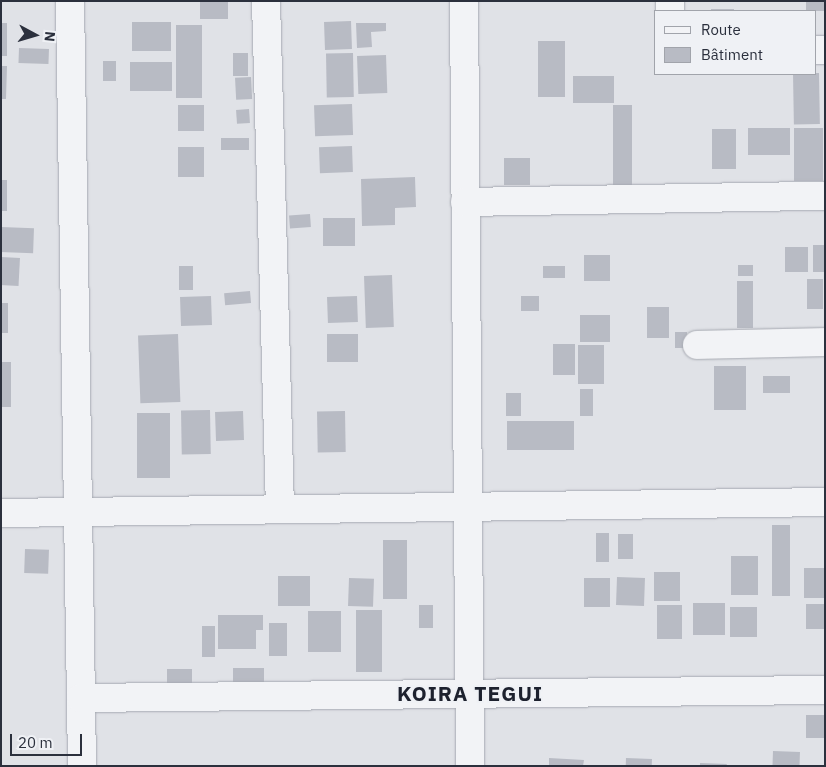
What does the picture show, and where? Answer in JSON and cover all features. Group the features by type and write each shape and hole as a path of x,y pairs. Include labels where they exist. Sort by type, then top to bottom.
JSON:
{"street":[{"path":"70,1 82,766"},
{"path":"266,1 280,509"},
{"path":"464,1 470,766"},
{"path":"465,202 825,196"},
{"path":"697,345 825,342"},
{"path":"1,513 825,502"},
{"path":"81,698 825,690"}],"building":[{"path":"806,1 825,1 825,11 806,10"},
{"path":"200,2 228,2 228,19 200,19"},
{"path":"734,9 734,10 711,10"},
{"path":"351,21 352,49 325,50 324,22"},
{"path":"132,22 171,22 171,51 132,51"},
{"path":"1,23 7,23 7,56 1,56"},
{"path":"356,23 386,23 386,31 371,32 372,47 357,48"},
{"path":"176,25 202,25 202,98 176,98"},
{"path":"538,41 565,41 565,97 538,97"},
{"path":"19,48 49,49 48,64 18,63"},
{"path":"233,53 248,53 248,76 233,76"},
{"path":"326,53 353,53 354,97 327,97"},
{"path":"386,55 387,93 358,94 357,56"},
{"path":"103,61 116,61 116,81 103,81"},
{"path":"130,62 172,62 172,91 130,91"},
{"path":"1,66 7,66 6,99 1,99"},
{"path":"816,73 819,73 820,124 794,124 793,75 816,75"},
{"path":"573,76 614,76 614,103 573,103"},
{"path":"251,77 252,99 236,100 235,78"},
{"path":"352,104 353,135 315,136 314,105"},
{"path":"178,105 204,105 204,131 178,131"},
{"path":"613,105 632,105 632,187 613,187"},
{"path":"249,109 250,123 237,124 236,110"},
{"path":"748,128 790,128 790,155 748,155"},
{"path":"794,128 823,128 823,181 794,181"},
{"path":"712,129 736,129 736,169 712,169"},
{"path":"221,138 249,138 249,150 221,150"},
{"path":"352,146 353,172 320,173 319,147"},
{"path":"178,147 204,147 204,177 178,177"},
{"path":"504,158 530,158 530,185 504,185"},
{"path":"415,177 416,207 395,208 395,225 362,226 361,179"},
{"path":"1,180 7,180 7,211 1,211"},
{"path":"310,214 311,227 290,228 289,215"},
{"path":"323,218 355,218 355,246 323,246"},
{"path":"1,227 34,228 33,253 1,252"},
{"path":"813,245 825,245 825,272 813,272"},
{"path":"785,247 808,247 808,272 785,272"},
{"path":"584,255 610,255 610,281 584,281"},
{"path":"1,257 20,258 19,286 1,285"},
{"path":"738,265 753,265 753,276 738,276"},
{"path":"179,266 193,266 193,290 179,290"},
{"path":"543,266 565,266 565,278 543,278"},
{"path":"392,275 394,327 366,328 364,276"},
{"path":"807,279 823,279 823,309 807,309"},
{"path":"737,281 753,281 753,328 737,328"},
{"path":"250,291 251,303 225,305 224,293"},
{"path":"211,296 212,325 181,326 180,297"},
{"path":"357,296 358,322 328,323 327,297"},
{"path":"521,296 539,296 539,311 521,311"},
{"path":"1,303 8,303 8,333 1,333"},
{"path":"647,307 669,307 669,338 647,338"},
{"path":"580,315 610,315 610,342 580,342"},
{"path":"675,332 687,332 687,348 675,348"},
{"path":"178,334 180,402 140,403 138,335"},
{"path":"327,334 358,334 358,362 327,362"},
{"path":"553,344 575,344 575,375 553,375"},
{"path":"578,345 604,345 604,384 578,384"},
{"path":"1,362 11,362 11,407 1,407"},
{"path":"714,366 746,366 746,410 714,410"},
{"path":"763,376 790,376 790,393 763,393"},
{"path":"580,389 593,389 593,416 580,416"},
{"path":"506,393 521,393 521,416 506,416"},
{"path":"210,410 211,454 182,454 181,411"},
{"path":"243,411 244,440 216,441 215,412"},
{"path":"317,411 345,411 346,452 318,452"},
{"path":"137,413 170,413 170,478 137,478"},
{"path":"507,421 574,421 574,450 507,450"},
{"path":"772,525 790,525 790,596 772,596"},
{"path":"596,533 609,533 609,562 596,562"},
{"path":"618,534 633,534 633,559 618,559"},
{"path":"383,540 407,540 407,599 383,599"},
{"path":"25,549 49,550 48,574 24,573"},
{"path":"731,556 758,556 758,595 731,595"},
{"path":"804,568 825,568 825,598 804,598"},
{"path":"654,572 680,572 680,601 654,601"},
{"path":"278,576 310,576 310,606 278,606"},
{"path":"617,577 645,578 644,606 616,605"},
{"path":"349,578 374,579 373,607 348,606"},
{"path":"584,578 610,578 610,607 584,607"},
{"path":"693,603 725,603 725,635 693,635"},
{"path":"806,604 825,604 825,629 806,629"},
{"path":"419,605 433,605 433,628 419,628"},
{"path":"657,605 682,605 682,639 657,639"},
{"path":"730,607 757,607 757,637 730,637"},
{"path":"356,610 382,610 382,672 356,672"},
{"path":"308,611 341,611 341,652 308,652"},
{"path":"218,615 263,615 263,630 256,630 256,649 218,649"},
{"path":"269,623 287,623 287,656 269,656"},
{"path":"202,626 215,626 215,657 202,657"},
{"path":"233,668 264,668 264,683 233,683"},
{"path":"167,669 192,669 192,684 167,684"},
{"path":"806,715 825,715 825,738 806,738"},
{"path":"773,751 800,752 799,766 772,766"},
{"path":"549,758 584,760 583,766 549,766"},
{"path":"626,758 652,759 652,766 626,766"},
{"path":"700,763 727,764 726,766 700,766"}],"district":[{"name":"KOIRA TEGUI","path":"470,693"}]}
